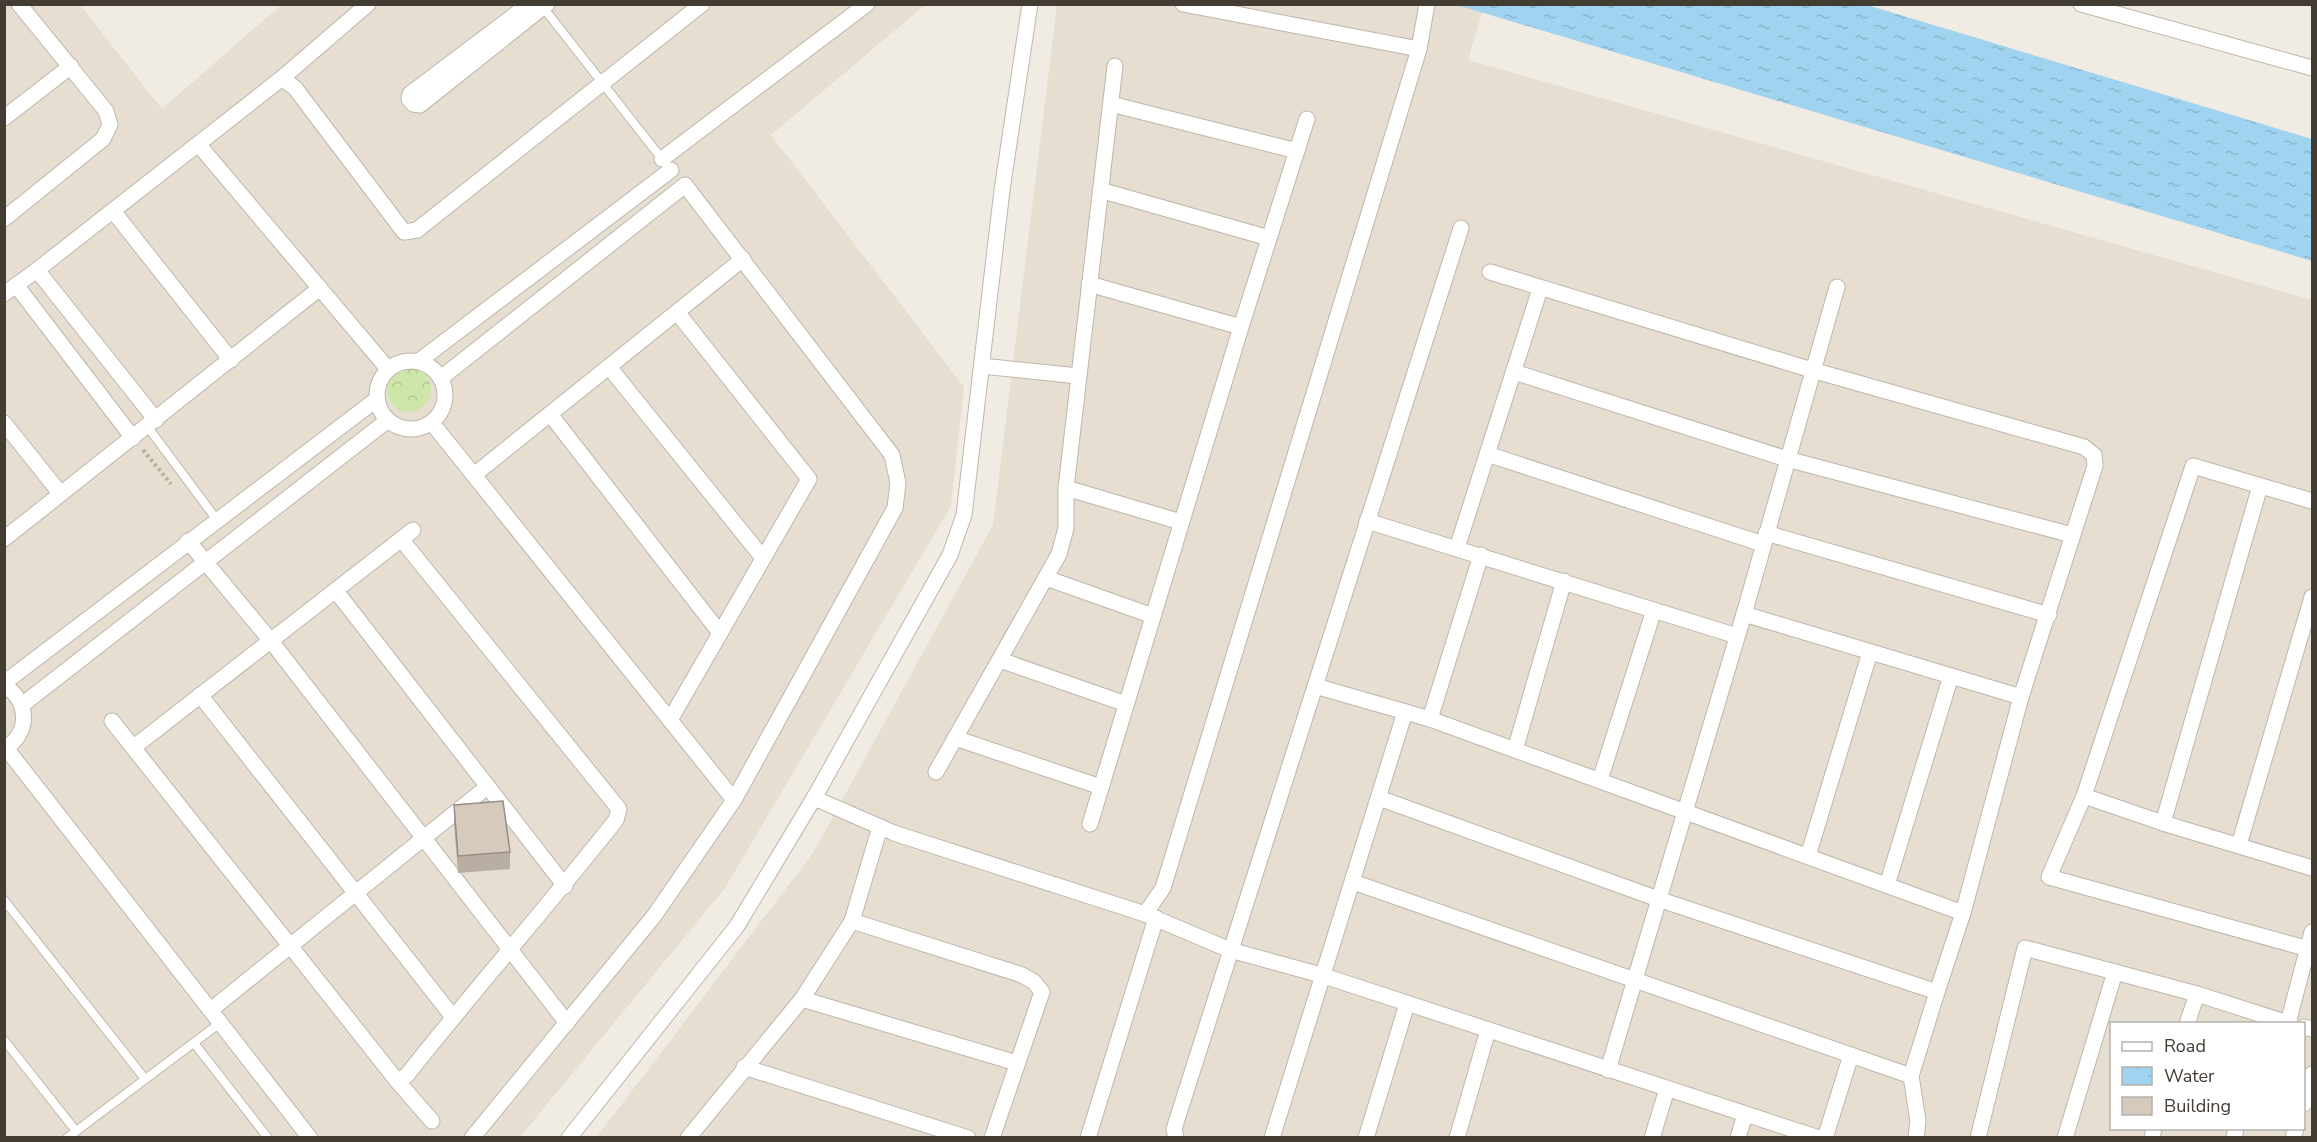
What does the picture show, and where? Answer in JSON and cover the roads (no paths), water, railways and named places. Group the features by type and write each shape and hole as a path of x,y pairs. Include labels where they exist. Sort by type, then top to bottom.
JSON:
{"street":[{"path":"4,219 103,139 110,130 106,111 19,4"},
{"path":"133,438 10,290 282,78 368,4"},
{"path":"282,78 295,88 405,232 410,232 417,230 702,4"},
{"path":"419,361 867,4"},
{"path":"569,1137 738,926 814,798 950,555 964,515 1002,190 1030,4"},
{"path":"1183,4 1419,49"},
{"path":"1088,1137 1150,916 1163,888 1419,49 1427,4"},
{"path":"2081,4 2313,68"},
{"path":"540,5 420,105 413,104 409,99 410,94 540,5"},
{"path":"4,118 71,66"},
{"path":"936,772 1059,554 1066,528 1066,488 1115,66"},
{"path":"1111,104 1297,151"},
{"path":"1090,824 1241,327 1307,119"},
{"path":"198,144 388,369"},
{"path":"441,378 685,185 892,455 898,483 895,508 734,800 654,916 472,1137"},
{"path":"1100,190 1269,238"},
{"path":"113,211 231,360"},
{"path":"1176,1137 1174,1129 1230,950 1461,228"},
{"path":"474,475 743,259"},
{"path":"37,270 151,423"},
{"path":"1490,272 1812,370 2084,447 2094,455 2095,466 2021,697 1963,913 1911,1076 1918,1121 1916,1137"},
{"path":"1089,284 1241,327"},
{"path":"1608,1070 1744,614 1837,287"},
{"path":"4,539 320,288"},
{"path":"1457,548 1540,289"},
{"path":"670,720 809,479 677,312"},
{"path":"419,361 430,366 441,378 446,393 445,404 432,423 409,429 388,420 377,399 378,388 388,369 398,363 419,361"},
{"path":"982,366 1078,376"},
{"path":"609,367 763,558"},
{"path":"1514,372 1788,459 2072,535"},
{"path":"310,1137 212,1009 5,748 20,735 24,724 22,705 13,691 4,684 188,541 377,399"},
{"path":"550,414 720,633"},
{"path":"22,705 388,420"},
{"path":"4,423 60,494"},
{"path":"432,423 734,800"},
{"path":"1487,454 1765,538 2049,615"},
{"path":"2310,949 2049,877 2084,796 2193,466 2313,501"},
{"path":"2163,823 2260,486"},
{"path":"1066,488 1181,522"},
{"path":"1367,521 1737,636"},
{"path":"134,747 407,534 619,809 616,820 565,886 509,950 407,1075 398,1082"},
{"path":"188,541 271,641 567,1023"},
{"path":"1430,719 1481,555"},
{"path":"1046,578 1153,616"},
{"path":"1515,750 1564,581"},
{"path":"336,591 565,886"},
{"path":"2239,845 2313,597"},
{"path":"1600,780 1654,610"},
{"path":"1744,614 2021,697"},
{"path":"1808,856 1870,652"},
{"path":"1000,660 1126,704"},
{"path":"1887,885 1951,676"},
{"path":"1315,686 1430,719 1963,913"},
{"path":"200,695 453,1017"},
{"path":"1272,1137 1405,712"},
{"path":"112,721 291,944 398,1082 432,1121"},
{"path":"956,738 1101,787"},
{"path":"212,1009 487,787"},
{"path":"2084,796 2163,823 2239,845 2311,862"},
{"path":"814,798 880,827 1150,916 1230,950 1321,975 1819,1137"},
{"path":"1379,798 1658,899 1937,992"},
{"path":"688,1137 802,999 852,921 880,827"},
{"path":"1353,882 1911,1076"},
{"path":"852,921 1022,975 1034,982 1042,992 992,1137"},
{"path":"2289,1022 2313,932"},
{"path":"1978,1137 2025,948 2197,994 2266,1020 2281,1022"},
{"path":"2066,1137 2115,972"},
{"path":"2187,1022 2197,994"},
{"path":"802,999 1017,1063"},
{"path":"1366,1137 1407,1004"},
{"path":"1457,1137 1488,1030"},
{"path":"1825,1137 1851,1055"},
{"path":"744,1067 968,1137"},
{"path":"2305,1101 2313,1074"},
{"path":"1652,1137 1667,1089"},
{"path":"1738,1137 1745,1114"}],"lane":[{"path":"540,5 685,185"},
{"path":"151,423 217,520"},
{"path":"4,900 145,1079"},
{"path":"67,1137 222,1022"},
{"path":"4,1040 76,1131"},
{"path":"194,1042 268,1137"}],"water":[{"path":"1457,5 1867,5 2312,139 2312,261"}]}
